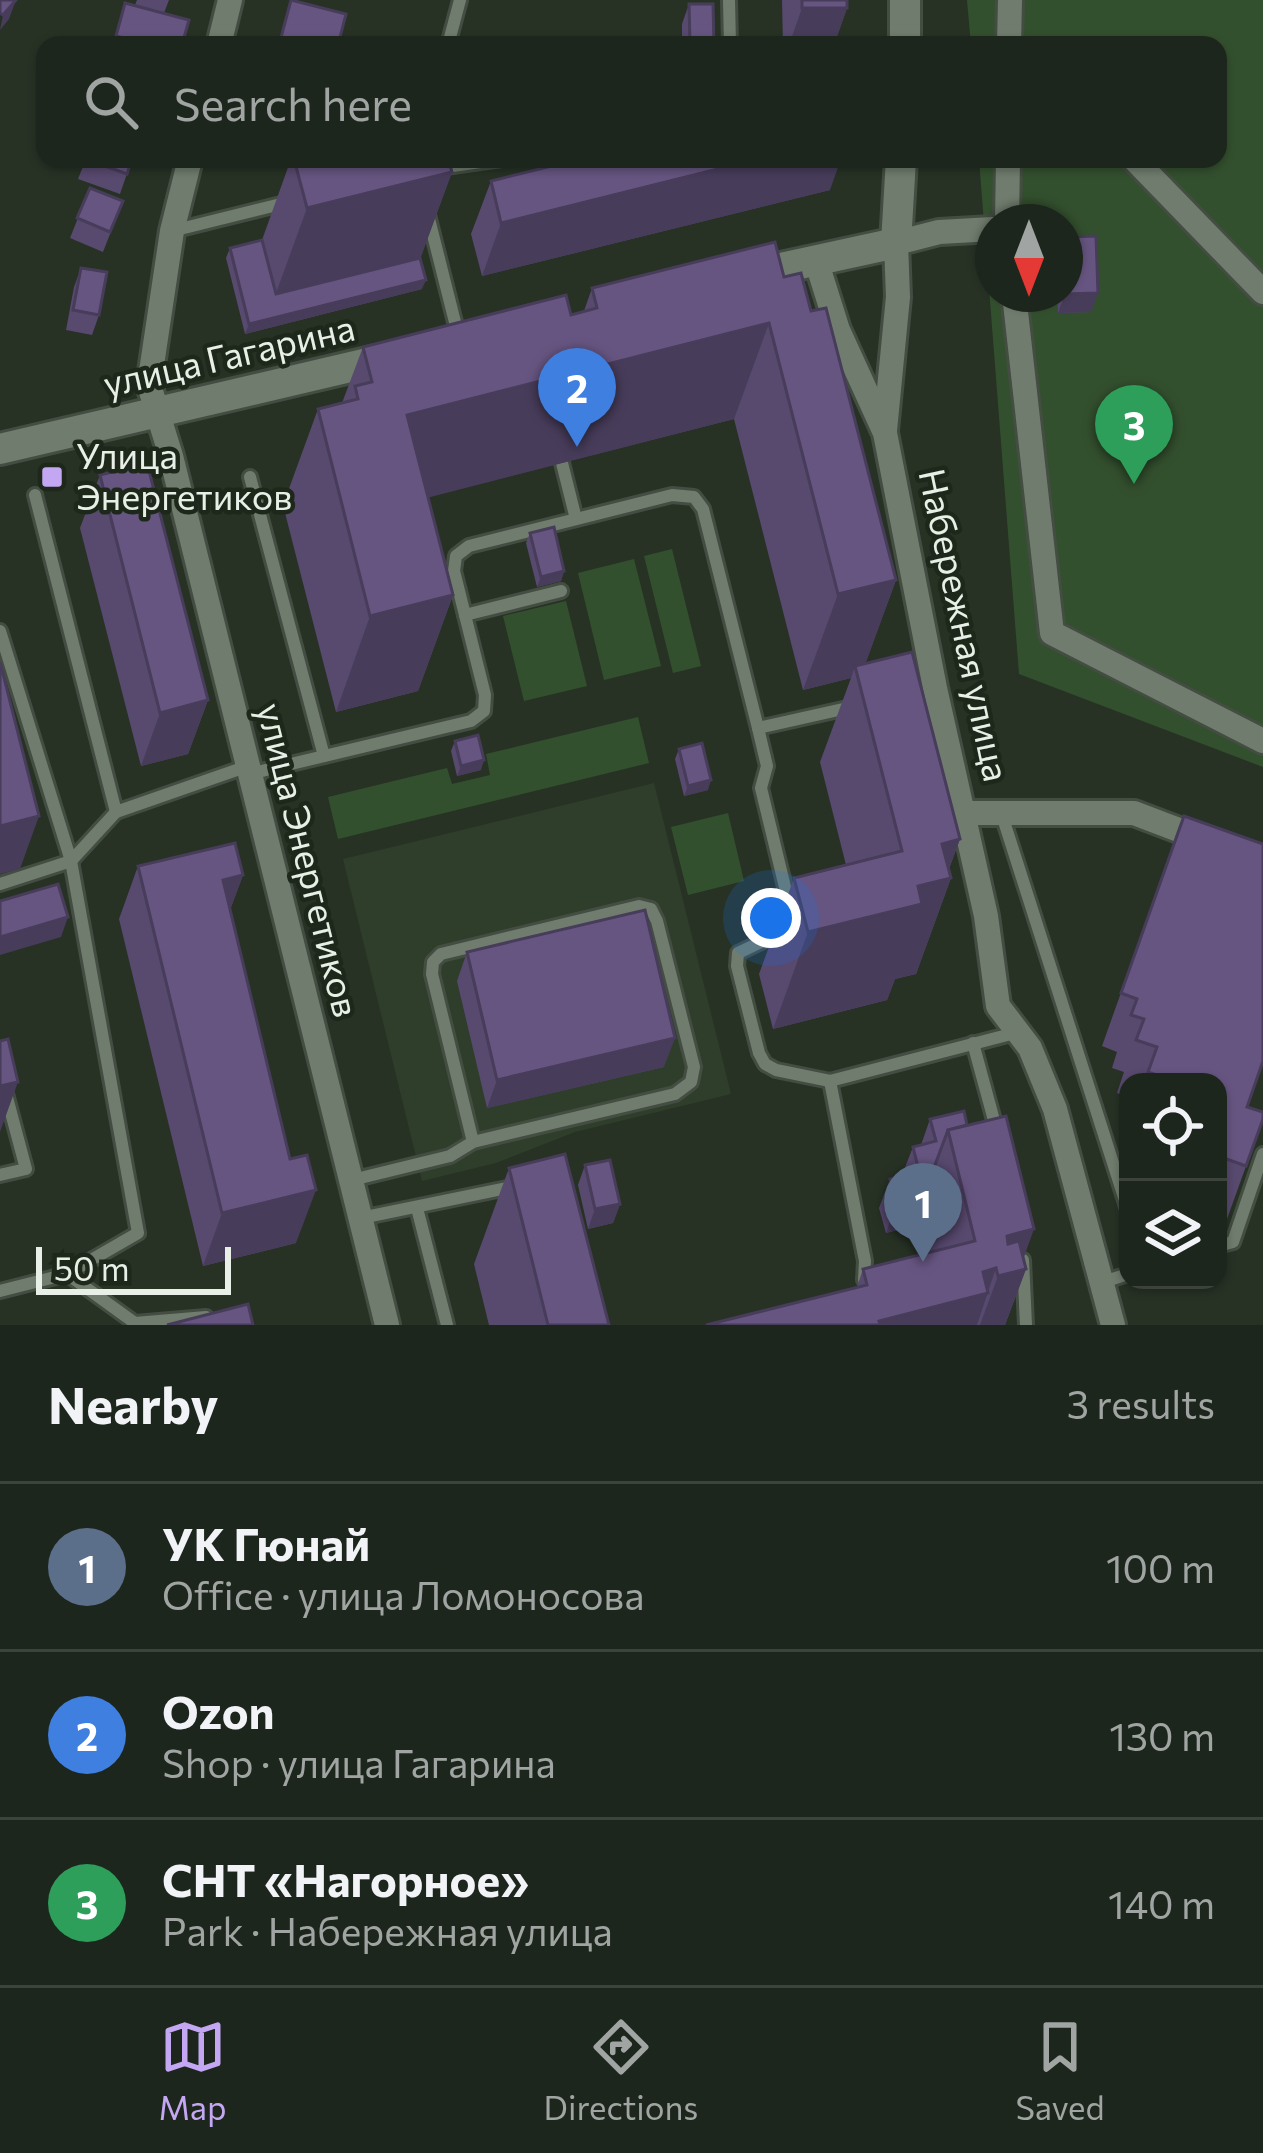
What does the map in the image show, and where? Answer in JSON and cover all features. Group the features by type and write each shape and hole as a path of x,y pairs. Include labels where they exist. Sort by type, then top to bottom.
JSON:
{"street":[{"path":"221,36 230,0"},
{"path":"905,0 905,36"},
{"path":"1010,0 1014,36"},
{"name":"улица Энергетиков","path":"188,168 172,231 149,385 171,456 387,1325"},
{"name":"Набережная улица","path":"900,168 885,433 926,690 963,813 1134,813 1263,862"},
{"path":"1007,204 1008,168"},
{"path":"1143,168 1263,292"},
{"path":"706,285 939,232 975,230"},
{"name":"Набережная улица","path":"816,260 838,330 885,433"},
{"path":"1016,312 1052,633 1263,741"},
{"path":"838,330 867,340 879,338 894,322"},
{"name":"улица Гагарина","path":"0,449 449,344"},
{"path":"963,813 986,916 995,993 1015,1033 1030,1048 1055,1109 1113,1325"}],"lane":[{"path":"450,36 460,0"},
{"path":"729,0 730,36"},
{"path":"417,170 432,168"},
{"path":"422,190 449,344"},
{"path":"172,231 306,198"},
{"path":"562,463 576,519"},
{"path":"250,477 324,756"},
{"path":"35,494 116,812"},
{"path":"0,884 71,861 116,812 249,770 471,721 484,711 485,695 454,571 456,556 469,546 672,495 694,497 703,509 767,766 761,788 791,911 791,927 737,953 736,966 765,1064 830,1081 1015,1033"},
{"path":"465,615 561,591"},
{"path":"0,631 71,861 138,1233 67,1274 0,1291"},
{"path":"758,728 862,704"},
{"path":"1001,812 1119,1182"},
{"path":"350,1180 450,1156 473,1142 675,1094 692,1082 694,1067 651,910 639,906 617,911 441,954 433,962 473,1142"},
{"path":"973,1043 1005,1159"},
{"path":"0,1071 26,1169 0,1175"},
{"path":"830,1081 865,1261 864,1286 846,1300"},
{"path":"1227,1244 1233,1242 1263,1154"},
{"path":"360,1218 526,1184"},
{"path":"417,1208 447,1325"},
{"path":"1022,1243 1026,1325"},
{"path":"67,1274 135,1323 223,1315"},
{"path":"1103,1282 1119,1277"}],"shaded area":[{"path":"654,783 731,1094 575,1132 496,1163 422,1181 343,859"}],"green space":[{"path":"967,0 1263,0 1263,767 1019,674 991,312 1083,312 1083,204 982,204 980,168 1227,168 1227,36 970,36"},
{"path":"672,549 701,666 673,673 644,556"},
{"path":"634,559 661,666 604,680 578,573"},
{"path":"566,601 587,686 524,701 503,616"},
{"path":"638,717 649,763 338,839 328,797 447,768 452,784 490,775 486,754"},
{"path":"728,813 744,881 688,895 671,827"}],"building":[{"path":"0,0 16,0 3,15"},
{"path":"291,0 346,14 340,36 281,36"},
{"path":"802,0 847,0 847,8 802,8"},
{"path":"125,3 189,20 185,36 116,36"},
{"path":"689,4 713,4 714,36 690,36"},
{"path":"296,168 451,168 452,172 307,208"},
{"path":"544,168 722,168 501,223 491,181"},
{"path":"90,188 123,201 110,232 77,218"},
{"path":"1083,236 1096,236 1098,293 1083,293"},
{"path":"262,240 276,294 420,258 426,280 249,324 230,248"},
{"path":"775,242 784,277 801,273 811,311 826,308 896,580 838,594 769,323 407,415 453,595 370,616 318,409 358,399 355,386 372,382 363,347 566,295 571,315 597,308 592,288"},
{"path":"81,268 107,272 99,315 73,310"},
{"path":"147,463 208,700 160,713 100,475"},
{"path":"554,527 564,571 541,577 530,533"},
{"path":"912,652 960,839 942,844 951,878 918,886 922,904 808,932 794,878 902,851 855,666"},
{"path":"0,662 39,816 0,826"},
{"path":"478,735 484,760 461,766 455,741"},
{"path":"702,743 711,780 688,786 679,749"},
{"path":"1184,816 1263,844 1263,1061 1247,1107 1263,1112 1263,1119 1246,1166 1227,1159 1227,1073 1148,1072 1157,1047 1136,1040 1144,1019 1131,1015 1137,999 1121,993"},
{"path":"235,843 243,875 223,880 290,1159 307,1155 316,1190 222,1213 138,866"},
{"path":"58,884 68,917 0,937 0,901"},
{"path":"645,910 675,1038 497,1080 467,952"},
{"path":"8,1039 18,1082 0,1086 0,1041"},
{"path":"964,1111 967,1125 948,1130 923,1197 896,1204 890,1179 919,1171 913,1147 936,1141 930,1119"},
{"path":"1006,1116 1034,1229 1007,1236 1008,1244 1019,1241 1026,1269 998,1276 996,1268 983,1272 988,1293 879,1321 880,1325 706,1325 867,1285 863,1269 975,1241 948,1130"},
{"path":"565,1154 609,1325 548,1325 509,1168"},
{"path":"610,1160 620,1204 595,1209 585,1165"},
{"path":"248,1304 253,1325 167,1325"}],"place":[{"name":"Ozon","path":"577,447"},
{"name":"Улица Энергетиков","path":"52,477"},
{"name":"СНТ «Нагорное»","path":"1134,484"},
{"name":"УК Гюнай","path":"923,1262"}]}
